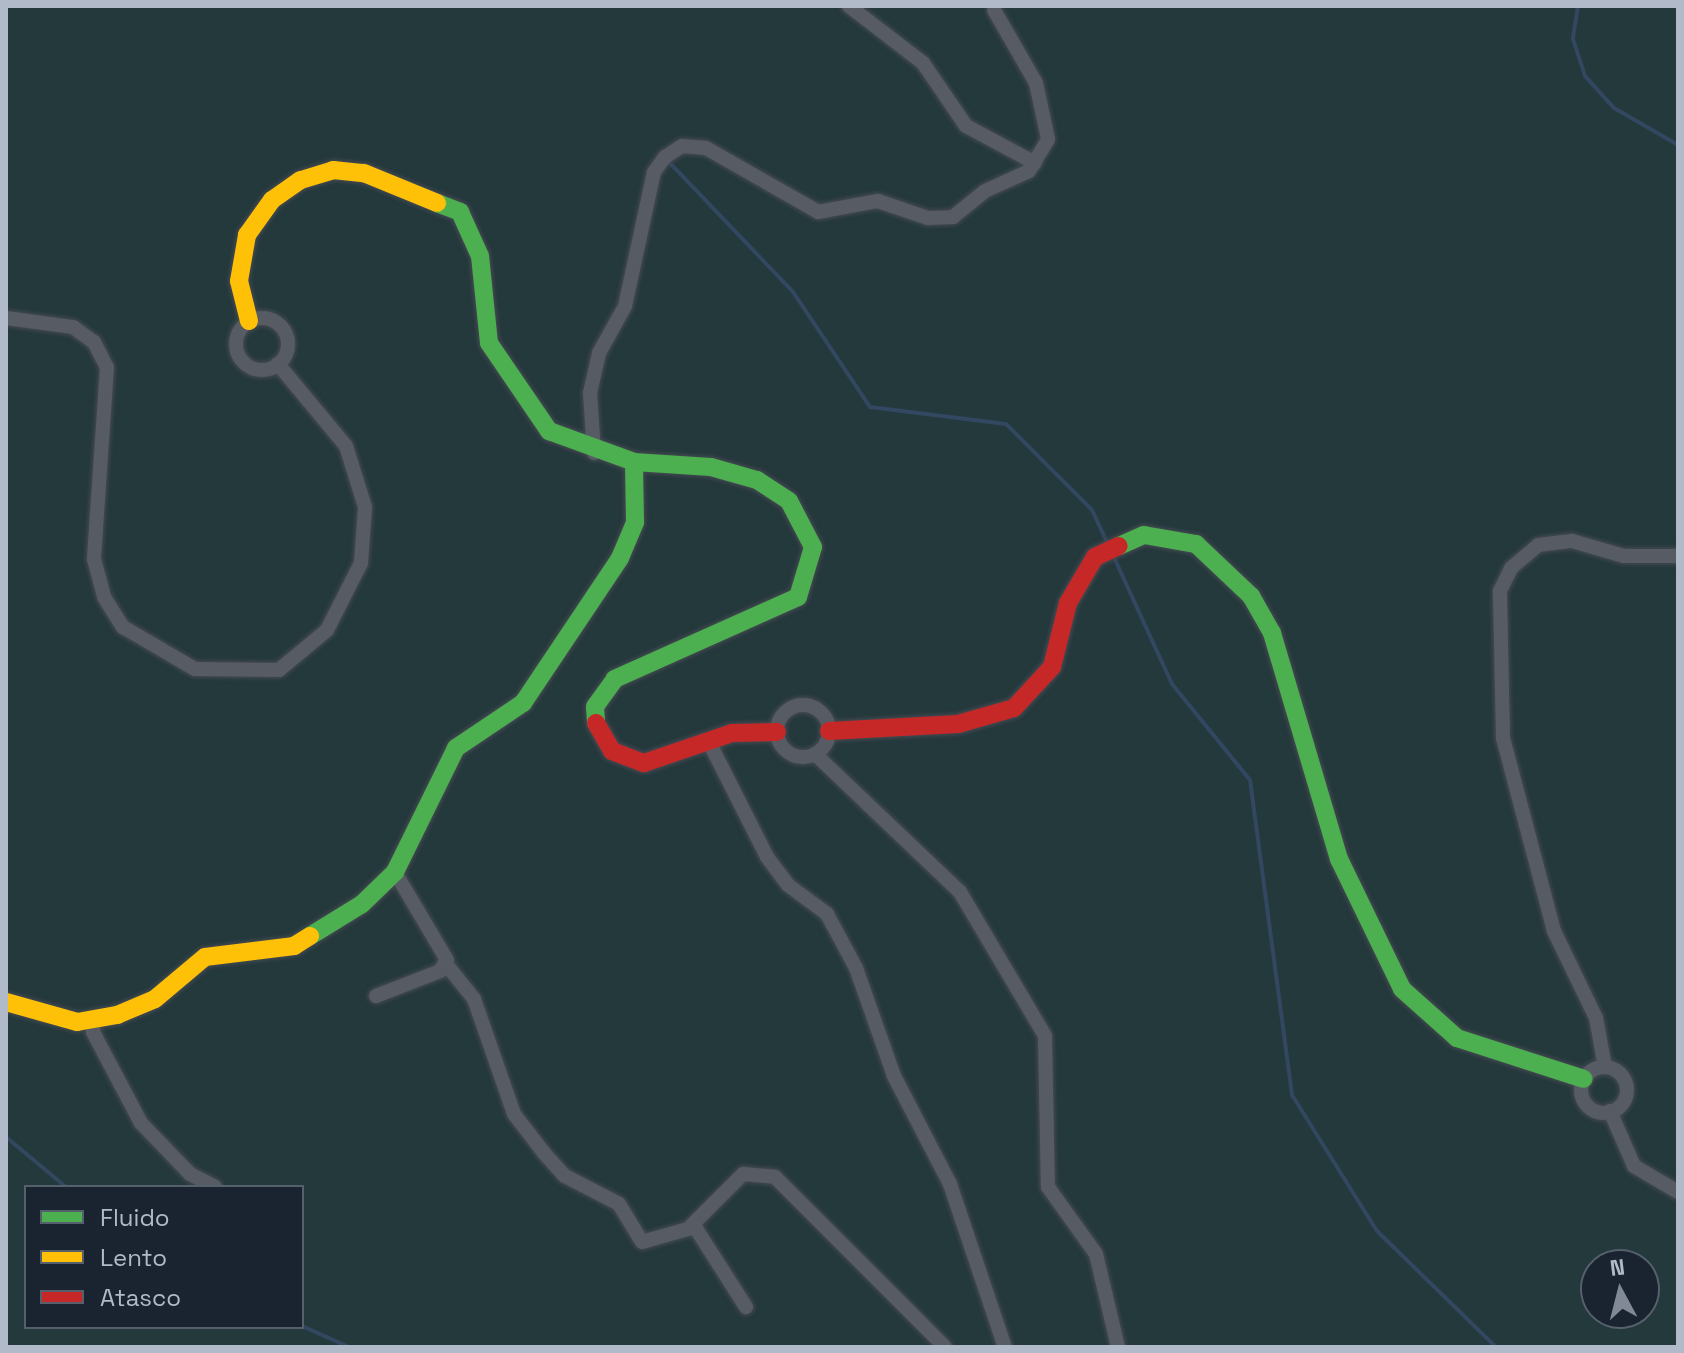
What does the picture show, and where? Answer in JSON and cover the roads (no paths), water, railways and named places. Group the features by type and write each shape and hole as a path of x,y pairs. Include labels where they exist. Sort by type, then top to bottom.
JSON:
{"street":[{"path":"849,6 923,63 966,126 1035,163"},
{"path":"594,453 590,393 599,353 625,306 654,172 673,151 694,145 720,154 801,208 835,211 878,201 937,220 1035,163 1048,139 1042,103 994,10"},
{"path":"278,364 254,369 240,359 235,342 249,321 239,281 247,235 272,200 333,170 415,190 460,212 474,233 489,343 509,380 549,431 594,453 634,462 711,467 757,480 789,501 813,547 798,597 645,660 615,679 595,707 597,734 612,751 644,763 708,740 777,732"},
{"path":"6,318 73,327 94,342 107,367 94,559 104,597 123,627 195,669 279,670 327,630 361,563 365,507 346,446 278,364"},
{"path":"249,321 281,326 288,341 278,364"},
{"path":"6,1002 94,1021 155,999 205,957 262,953 324,932 395,872 456,748 523,703 630,541 634,462"},
{"path":"829,731 958,724 1014,708 1052,667 1068,603 1095,557 1144,535 1196,544 1251,596 1272,633 1339,859 1402,989 1457,1038 1584,1079 1605,1067"},
{"path":"1610,1111 1624,1101 1627,1087 1605,1067 1599,1027 1554,931 1503,738 1500,591 1511,568 1538,545 1572,541 1624,556 1678,556"},
{"path":"777,732 786,712 806,705 820,711 829,731"},
{"path":"815,754 829,731"},
{"path":"777,732 793,755 815,754 960,892 1045,1036 1048,1187 1096,1254 1118,1347"},
{"path":"708,740 767,857 788,885 827,914 856,968 894,1076 950,1184 1005,1347"},
{"path":"395,872 446,964 474,999 514,1114 565,1176 619,1204 642,1242 691,1226 743,1174 775,1177 945,1347"},
{"path":"376,996 446,964"},
{"path":"94,1021 141,1123 190,1174 211,1185"},
{"path":"1584,1079 1587,1105 1610,1111"},
{"path":"1610,1111 1634,1166 1678,1192"},
{"path":"691,1226 746,1307"}],"waterway":[{"path":"1578,6 1573,39 1585,76 1614,108 1678,145"},
{"path":"668,161 793,292 870,407 1006,424 1092,510 1108,545"},
{"path":"1112,553 1172,684 1250,780 1292,1095 1377,1231 1496,1347"},
{"path":"6,1137 64,1185"},
{"path":"304,1327 349,1347"}]}
